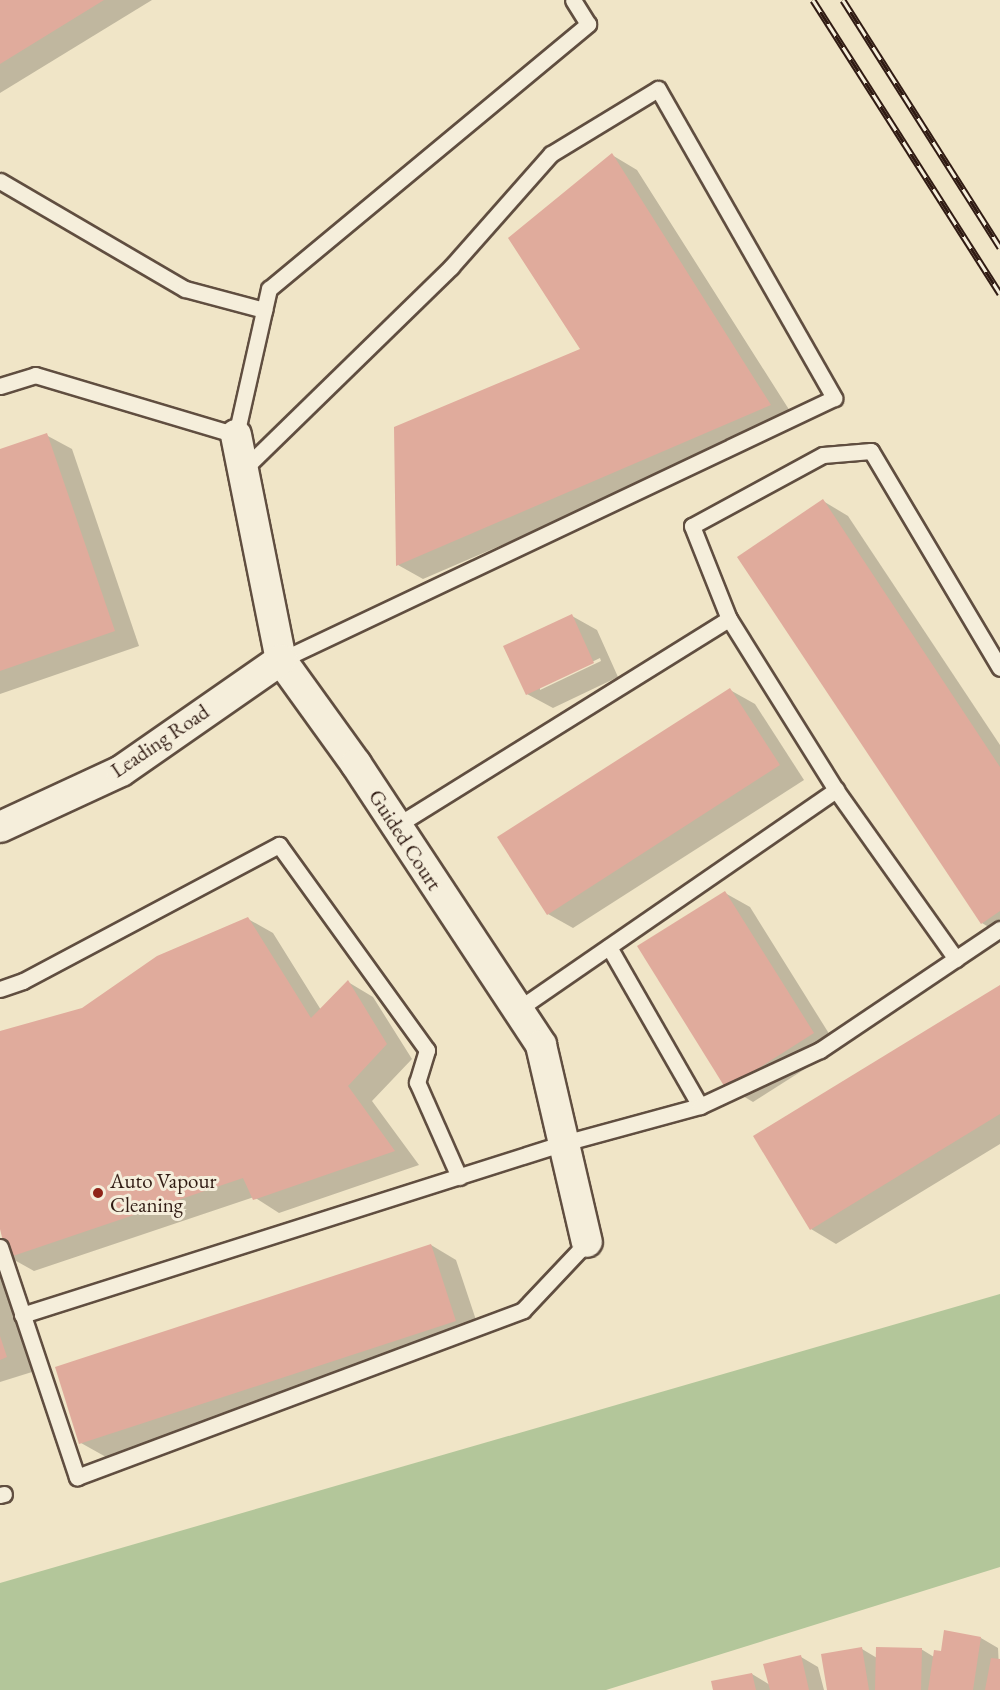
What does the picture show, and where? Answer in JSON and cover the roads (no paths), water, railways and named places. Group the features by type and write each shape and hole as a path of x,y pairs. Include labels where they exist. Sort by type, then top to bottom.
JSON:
{"street":[{"name":"Guided Court","path":"236,435 281,660 396,826 541,1045 587,1242"},
{"name":"Leading Road","path":"0,827 121,771 281,660"}],"lane":[{"path":"0,386 34,375 236,435 269,289 588,24 573,0"},
{"path":"243,470 451,267 551,154 658,89 834,398 281,660"},
{"path":"0,181 184,289 264,310"},
{"path":"956,959 836,790 729,620 692,526 823,455 871,451 1000,668"},
{"path":"396,826 729,620"},
{"path":"517,1010 836,790"},
{"path":"0,988 23,981 279,845 427,1050 417,1082 459,1177"},
{"path":"22,1315 564,1143 700,1106 820,1050 1000,929"},
{"path":"609,947 700,1106"},
{"path":"0,1247 77,1478 523,1310 587,1242"}],"railway":[{"path":"813,0 1000,294"},
{"path":"843,0 1000,247"}],"place":[{"name":"Auto Vapour Cleaning","path":"98,1193"}]}
